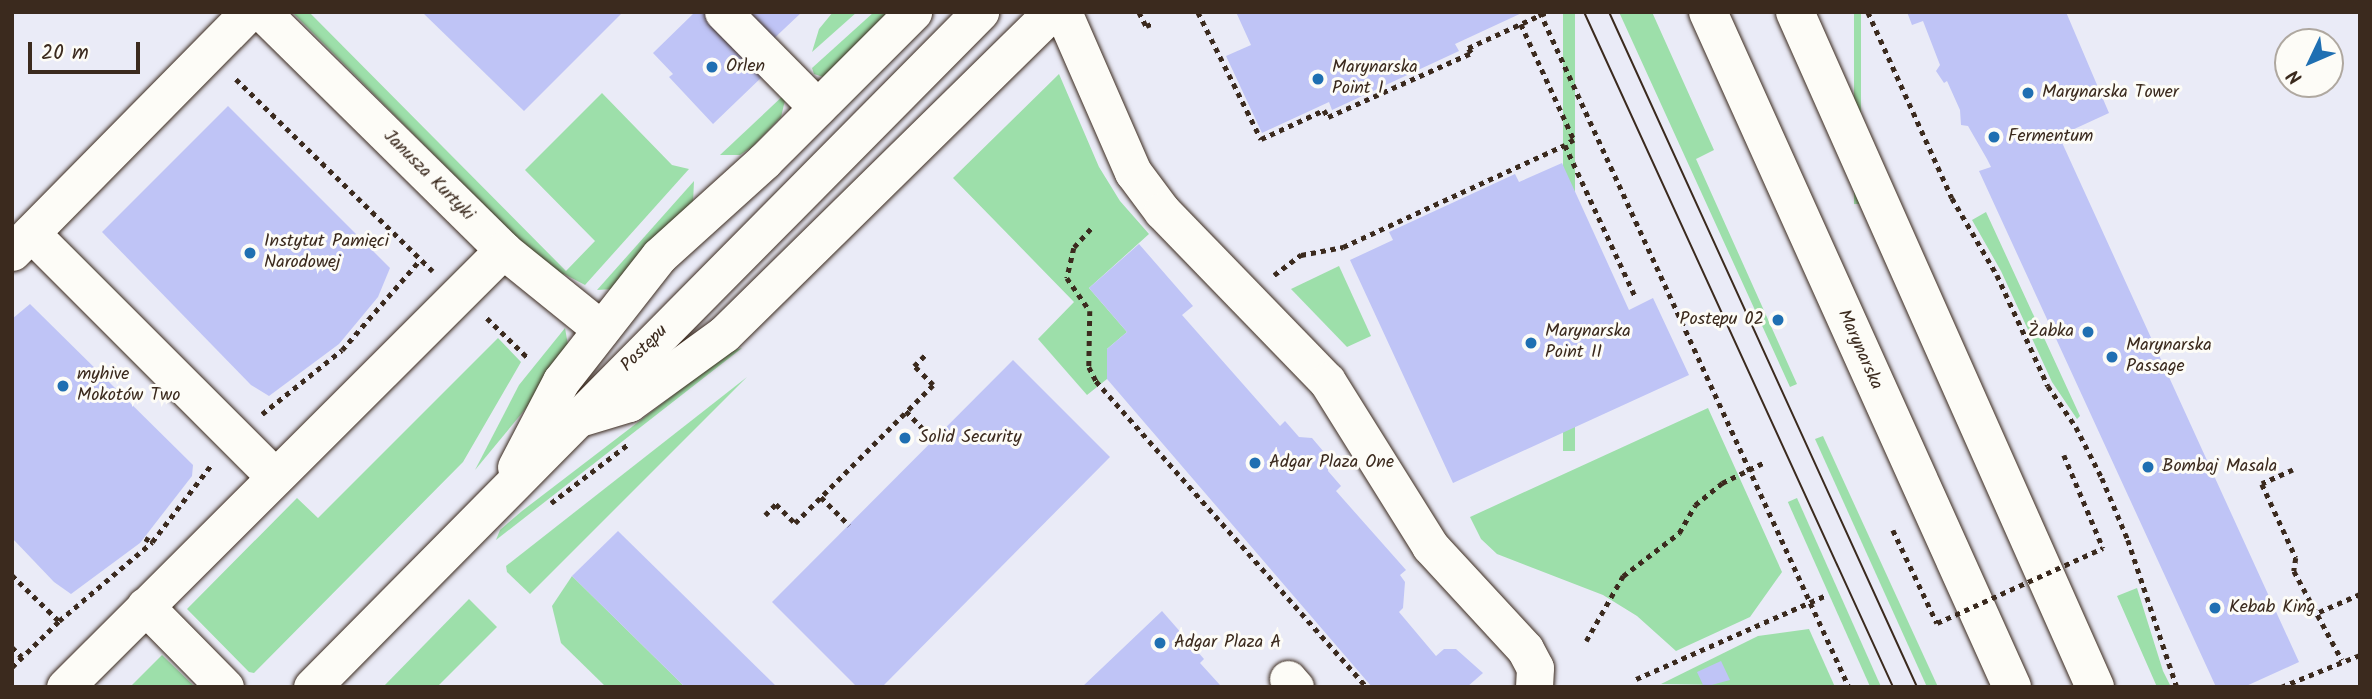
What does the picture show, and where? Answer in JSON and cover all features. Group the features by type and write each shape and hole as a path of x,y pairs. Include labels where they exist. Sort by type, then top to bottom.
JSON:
{"main road":[{"name":"Marynarska","path":"1708,12 2012,687"},
{"path":"1795,12 2095,687"}],"street":[{"path":"248,12 22,242 275,477"},
{"name":"Janusza Kurtyki","path":"262,12 503,250 601,330"},
{"path":"723,12 817,107"},
{"path":"505,492 542,413 601,330 659,256 913,12"},
{"name":"Postępu","path":"312,687 980,12"},
{"path":"576,419 629,403 724,334 1052,12"},
{"path":"1063,12 1133,172 1161,211 1327,381 1430,546 1525,649 1535,668 1534,687"},
{"path":"65,687 503,250"},
{"path":"145,606 225,687"},
{"path":"2078,648 2113,687"}],"path":[{"path":"1139,12 1146,26 1154,23"},
{"path":"1198,12 1261,139 1324,110 1328,117 1471,53 1468,48 1547,12"},
{"path":"1868,12 1952,198 1997,275 2048,386 2076,427 2102,478 2128,540 2177,687"},
{"path":"1541,14 1849,687"},
{"path":"1271,277 1301,255 1343,247 1574,140 1521,24"},
{"path":"228,70 425,264 460,292 531,361"},
{"path":"1565,145 1636,298"},
{"path":"1091,229 1074,248 1067,278 1090,311 1089,368 1096,381 1367,687"},
{"path":"765,515 776,504 795,523 821,498 933,385 914,366 926,354"},
{"path":"906,411 934,440"},
{"path":"543,509 630,443"},
{"path":"1893,530 1937,623 2104,548 2064,455"},
{"path":"1586,641 1623,576 1679,533 1695,505 1749,468 1763,463"},
{"path":"2293,470 2262,484 2296,558 2294,571 2312,608 2319,612 2342,660"},
{"path":"821,498 849,525"},
{"path":"145,538 152,542"},
{"path":"2319,612 2360,594"},
{"path":"1636,679 1824,596"},
{"path":"12,667 59,621"},
{"path":"12,647 22,657"},
{"path":"2281,687 2342,660 2360,655"}],"green space":[{"path":"292,12 309,12 566,271 595,241 525,170 602,93 672,165 689,169 585,285 564,274 558,279"},
{"path":"833,12 857,12 812,52 819,29"},
{"path":"874,12 888,12 823,77 814,74 812,68"},
{"path":"1563,12 1575,12 1575,451 1563,451"},
{"path":"1619,12 1652,12 1714,150 1696,159 1797,384 1790,387"},
{"path":"1854,12 1861,12 1861,204 1854,204"},
{"path":"1059,74 1099,167 1120,201 1149,234 1089,288 1127,332 1107,349 1107,379 1087,395 1038,339 1074,302 953,178"},
{"path":"787,92 781,117 752,147 740,155 720,155"},
{"path":"694,181 693,203 613,289 597,290"},
{"path":"1986,212 2080,416 2077,419 2052,382 2001,271 1972,220"},
{"path":"1339,266 1371,336 1347,347 1291,289"},
{"path":"565,328 568,345 561,366 475,470 519,385"},
{"path":"498,338 521,362 463,462 254,673 249,672 187,609 297,498 318,518"},
{"path":"742,348 496,540 500,530 522,511 731,351"},
{"path":"747,377 530,594 507,572 506,566"},
{"path":"1708,408 1782,572 1750,617 1676,651 1637,616 1603,595 1497,554 1481,539 1470,517"},
{"path":"1823,436 1938,687 1927,687 1815,439"},
{"path":"1797,498 1881,687 1870,687 1788,502"},
{"path":"572,576 685,687 606,687 561,643 552,606"},
{"path":"2137,588 2163,671 2171,687 2157,687 2117,596"},
{"path":"469,599 497,627 437,687 383,687"},
{"path":"1809,629 1835,687 1661,684 1758,636"},
{"path":"162,655 195,687 130,687"}],"building":[{"path":"422,12 623,12 524,111"},
{"name":"Orlen","path":"695,12 704,12 722,30 739,12 802,12 751,60 764,75 713,124 669,77 673,74 653,53"},
{"name":"Marynarska Point I","path":"1236,12 1524,12 1455,44 1459,51 1332,110 1329,102 1262,133 1226,56 1251,45"},
{"name":"Marynarska Passage","path":"1907,12 2066,12 2109,113 2059,136 2299,662 2244,687 2216,687 1979,171 1991,167 1968,126 1961,125 1960,110 1947,81 1944,83 1936,71 1940,65 1923,21 1912,25"},
{"path":"228,106 390,268 378,297 339,344 269,396 251,385 102,232"},
{"name":"Marynarska Point II","path":"1562,163 1629,310 1653,298 1689,375 1453,483 1350,260 1393,240 1389,232 1515,174 1519,182"},
{"name":"Adgar Plaza One","path":"1139,244 1193,306 1182,315 1280,426 1285,421 1299,437 1312,438 1329,458 1328,471 1341,486 1336,491 1406,570 1400,575 1405,582 1403,608 1399,612 1436,656 1444,649 1456,649 1483,673 1467,687 1372,687 1107,379 1107,349 1127,332 1089,288"},
{"name":"myhive Mokotów Two","path":"30,304 193,465 192,476 140,543 71,594 54,582 12,538 12,319"},
{"path":"1013,360 1110,457 882,687 857,687 772,602"},
{"path":"618,531 777,687 685,687 572,576"},
{"name":"Adgar Plaza A","path":"1162,611 1204,659 1200,663 1220,685 1226,685 1224,687 1082,687"},
{"path":"1721,661 1730,680 1704,687 1697,672"}],"tram line":[{"path":"1584,12 1893,687"},
{"path":"1609,12 1917,687"}],"place":[{"name":"Orlen","path":"712,67"},
{"name":"Marynarska Point I","path":"1318,79"},
{"name":"Marynarska Tower","path":"2028,93"},
{"name":"Fermentum","path":"1994,137"},
{"name":"Instytut Pamięci Narodowej","path":"250,253"},
{"name":"Postępu 02","path":"1778,320"},
{"name":"Żabka","path":"2088,332"},
{"name":"Marynarska Point II","path":"1531,343"},
{"name":"Marynarska Passage","path":"2112,357"},
{"name":"myhive Mokotów Two","path":"63,386"},
{"name":"Solid Security","path":"905,438"},
{"name":"Adgar Plaza One","path":"1255,463"},
{"name":"Bombaj Masala","path":"2148,467"},
{"name":"Kebab King","path":"2215,608"},
{"name":"Adgar Plaza A","path":"1160,643"}]}
